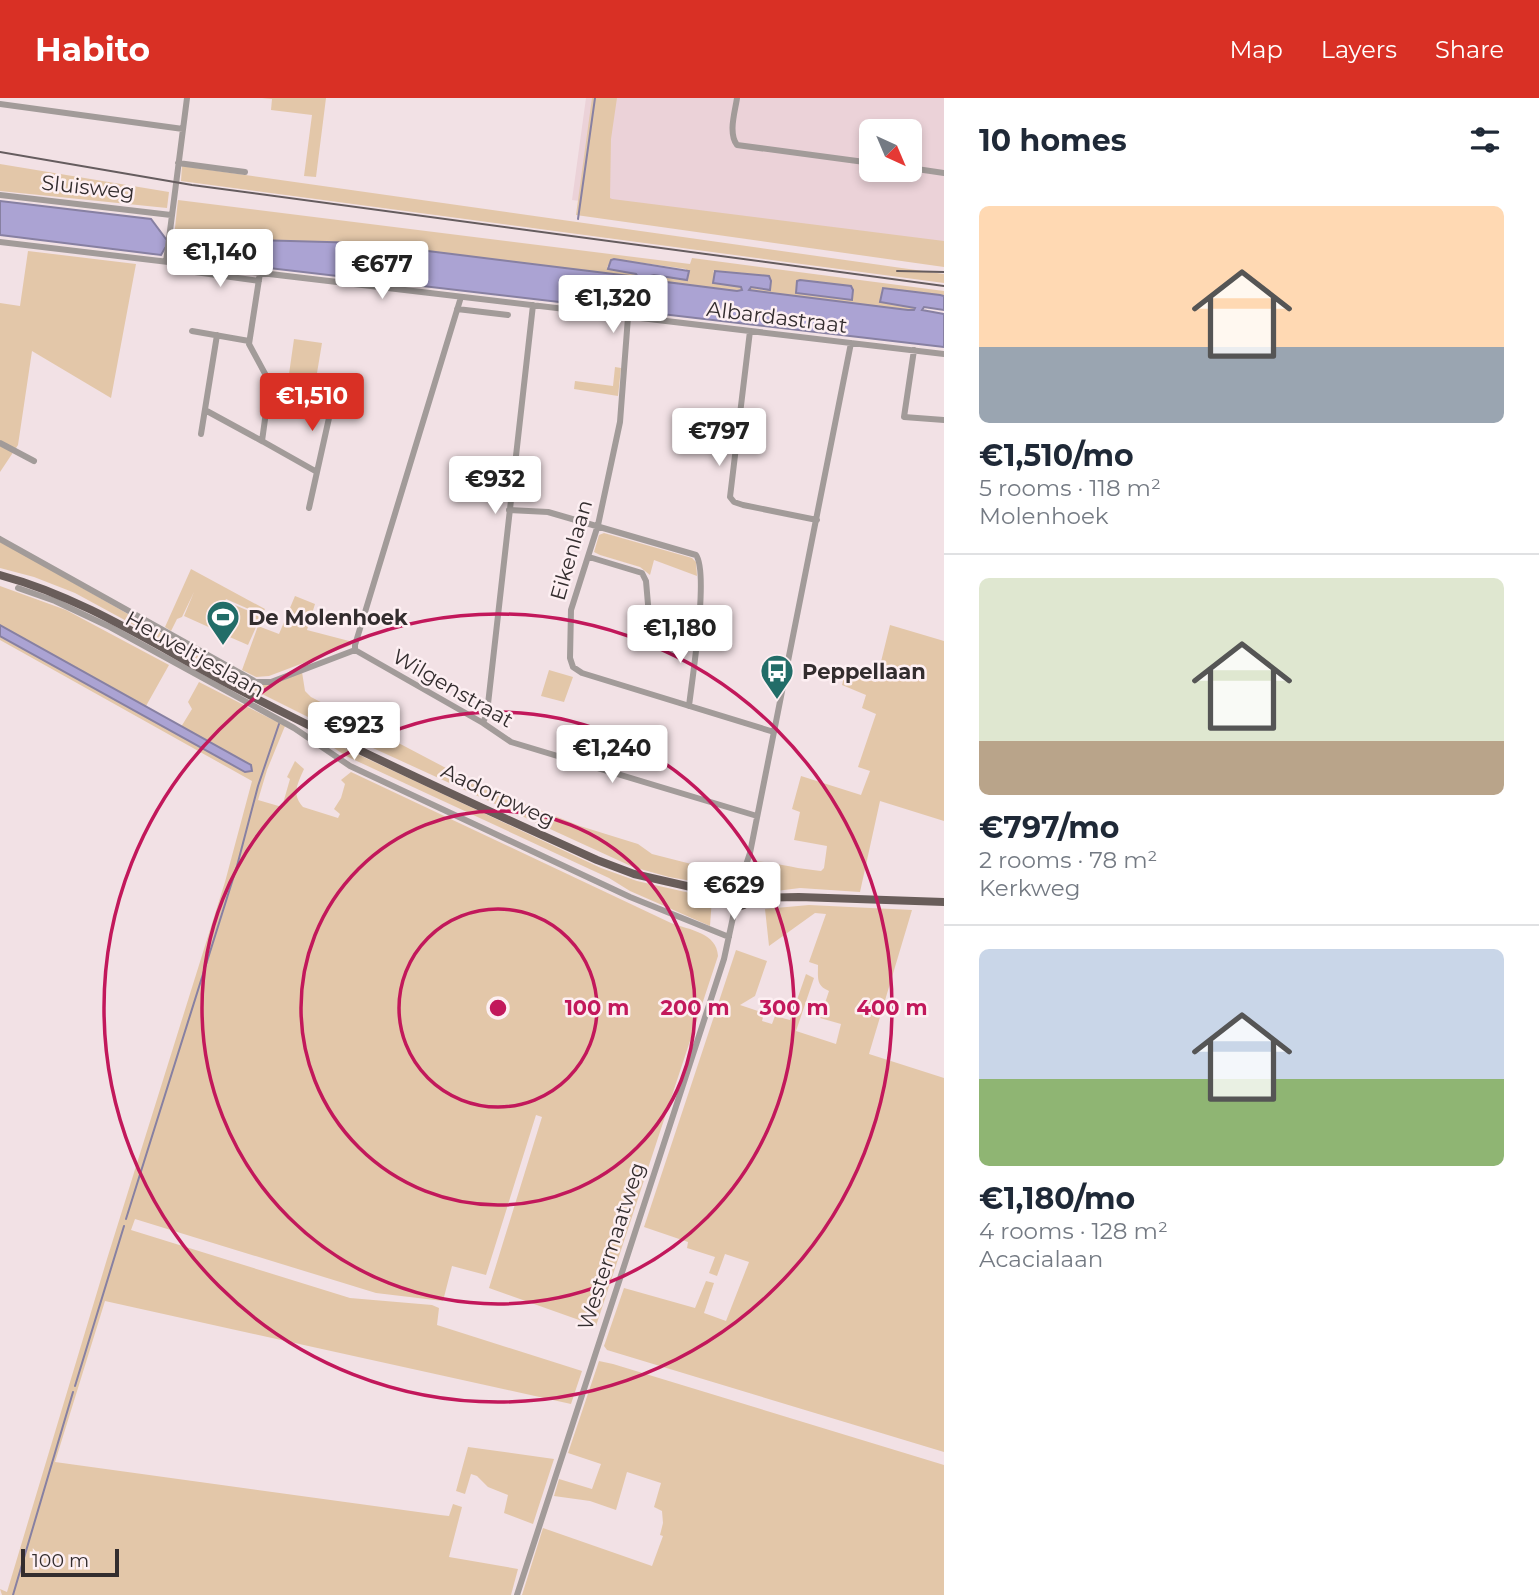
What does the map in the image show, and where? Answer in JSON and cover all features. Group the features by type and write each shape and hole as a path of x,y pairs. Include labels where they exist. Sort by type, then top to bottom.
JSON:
{"main road":[{"name":"Aadorpweg","path":"0,575 37,586 89,607 231,686 299,720 597,860 634,874 726,895"},
{"path":"739,886 747,893 748,898 744,905 735,908 730,905 726,895 730,887 739,886"},
{"path":"748,898 944,902"}],"street":[{"path":"166,262 187,98"},
{"path":"737,98 732,133 737,145 859,161"},
{"path":"0,104 183,130"},
{"path":"178,163 245,172"},
{"path":"922,170 944,173"},
{"name":"Sluisweg","path":"0,195 171,215"},
{"name":"Albardastraat","path":"0,242 166,262 260,277 533,305 944,354"},
{"path":"260,277 249,341 270,383 262,442"},
{"path":"0,539 242,675 261,683 293,674 355,650 461,297"},
{"path":"483,723 487,713 533,305"},
{"path":"457,309 508,315"},
{"name":"Eikenlaan","path":"628,317 620,422 598,525 571,610 570,658 573,667 582,673 774,732"},
{"path":"192,331 249,341"},
{"path":"750,331 730,498 743,505 817,520"},
{"path":"201,435 217,335"},
{"path":"739,886 750,853 851,343"},
{"path":"914,350 904,416 944,421"},
{"path":"309,508 333,400"},
{"path":"205,410 317,472"},
{"path":"0,443 34,461"},
{"path":"509,510 548,512 696,555 700,567 698,628 689,706"},
{"path":"589,556 642,573 646,581 649,616 656,620 698,628"},
{"name":"Heuveltjeslaan","path":"19,588 55,601 110,627 294,728 350,766 630,897 729,937"},
{"name":"Wilgenstraat","path":"355,650 483,723 511,742 757,816"},
{"name":"Westermaatweg","path":"517,1595 724,960 735,908"}],"shaded area":[{"path":"262,98 326,98 316,177 304,176 312,115 271,110 272,99"},
{"path":"586,98 944,98 944,247 572,200"},
{"path":"592,98 617,98 611,139 612,199 944,241 944,267 576,215"},
{"path":"0,164 169,192 167,208 0,191"},
{"path":"182,166 944,274 944,283 181,181"},
{"path":"178,200 690,264 692,258 944,291 944,296 882,288 880,302 915,308 908,310 749,290 751,287 770,289 769,276 713,272 741,287 742,290 737,291 651,280 649,276 654,275 687,280 686,269 614,259 607,267 636,274 638,277 363,243 215,239 180,235 174,237"},
{"path":"0,201 151,219 166,239 173,240 180,235 215,239 363,243 638,277 636,274 608,269 614,259 689,271 687,280 654,275 650,276 651,280 737,291 742,290 741,287 713,283 715,271 769,276 770,290 751,287 749,290 908,310 915,308 880,302 883,288 940,295 944,296 944,310 924,307 922,310 944,314 944,347 174,257 171,249 165,248 161,255 0,235"},
{"path":"28,251 136,264 111,398 32,351 18,445 0,472 0,303 20,306"},
{"path":"797,281 851,286 852,300 796,293"},
{"path":"294,339 322,343 315,385 288,381"},
{"path":"615,367 621,368 618,396 574,389 575,381 613,386"},
{"path":"604,533 692,558 696,562 697,576 654,560 650,575 640,567 600,555 594,552 599,535"},
{"path":"0,541 249,683 263,685 302,672 305,691 311,697 484,788 580,826 638,844 652,854 699,866 698,869 714,873 715,870 739,875 714,885 633,867 338,732 246,686 75,593 34,577 0,568"},
{"path":"191,569 265,609 262,615 226,599 213,629 184,616 194,592 182,617 177,619 171,631 165,627"},
{"path":"0,586 66,610 169,665 146,706 0,625"},
{"path":"295,596 315,604 307,630 353,642 351,645 269,676 256,677 242,670 258,626 279,634"},
{"path":"230,603 261,616 248,645 218,632"},
{"path":"0,625 251,765 252,771 245,772 0,636"},
{"path":"890,625 944,641 944,821 880,801 860,892 800,888 761,893 753,873 754,861 821,871 824,868 827,846 794,840 800,812 792,809 801,776 861,795 870,771 858,767 876,714 862,708 866,695 842,685 845,673 876,682"},
{"path":"0,636 245,772 251,765 181,727 192,709 188,702 199,682 285,726 258,800 282,807 290,779 287,777 295,761 304,769 296,793 299,802 303,807 338,818 340,814 334,809 345,784 341,780 351,772 671,923 708,937 713,942 718,956 596,1326 489,1288 542,1117 536,1115 486,1275 452,1266 443,1301 376,1293 135,1219 131,1230 350,1298 432,1305 439,1308 437,1325 582,1371 571,1404 105,1301 55,1462 449,1516 453,1504 462,1507 449,1557 518,1569 511,1595 2,1595 0,1589 7,1592 107,1259 225,882 252,781 0,640"},
{"path":"549,670 573,677 564,702 541,696"},
{"path":"310,732 601,868 637,881 712,898 710,926 630,891 609,878 346,756"},
{"path":"809,905 912,910 869,1054 944,1078 944,1452 607,1350 604,1346 624,1288 695,1308 706,1281 714,1283 704,1313 726,1321 749,1262 725,1254 717,1276 709,1273 715,1257 687,1248 688,1242 644,1227 736,950 767,961 755,996 740,1005 764,1013 762,1021 772,1024 775,1016 790,1020 806,974 814,978 796,1031 836,1044 841,1024 820,1018 829,991 820,984 818,965 809,962 826,914 815,913 769,946 765,909"},
{"path":"599,1361 944,1465 944,1595 522,1595 543,1528 652,1566 663,1536 660,1535 662,1511 654,1507 661,1483 627,1472 616,1510 590,1501 554,1496 559,1479 592,1489 601,1464 568,1453"},
{"path":"468,1447 554,1459 533,1524 504,1513 508,1495 488,1487 477,1476 471,1474 465,1494 456,1491"}],"waterway":[{"path":"578,219 595,98"},
{"path":"126,1219 279,724"},
{"path":"75,1386 124,1226"},
{"path":"13,1595 73,1392"}],"railway":[{"path":"0,152 192,185 944,286"},
{"path":"897,271 944,272"}],"place":[{"name":"De Molenhoek","path":"223,647"},
{"name":"Peppellaan","path":"777,701"}]}
